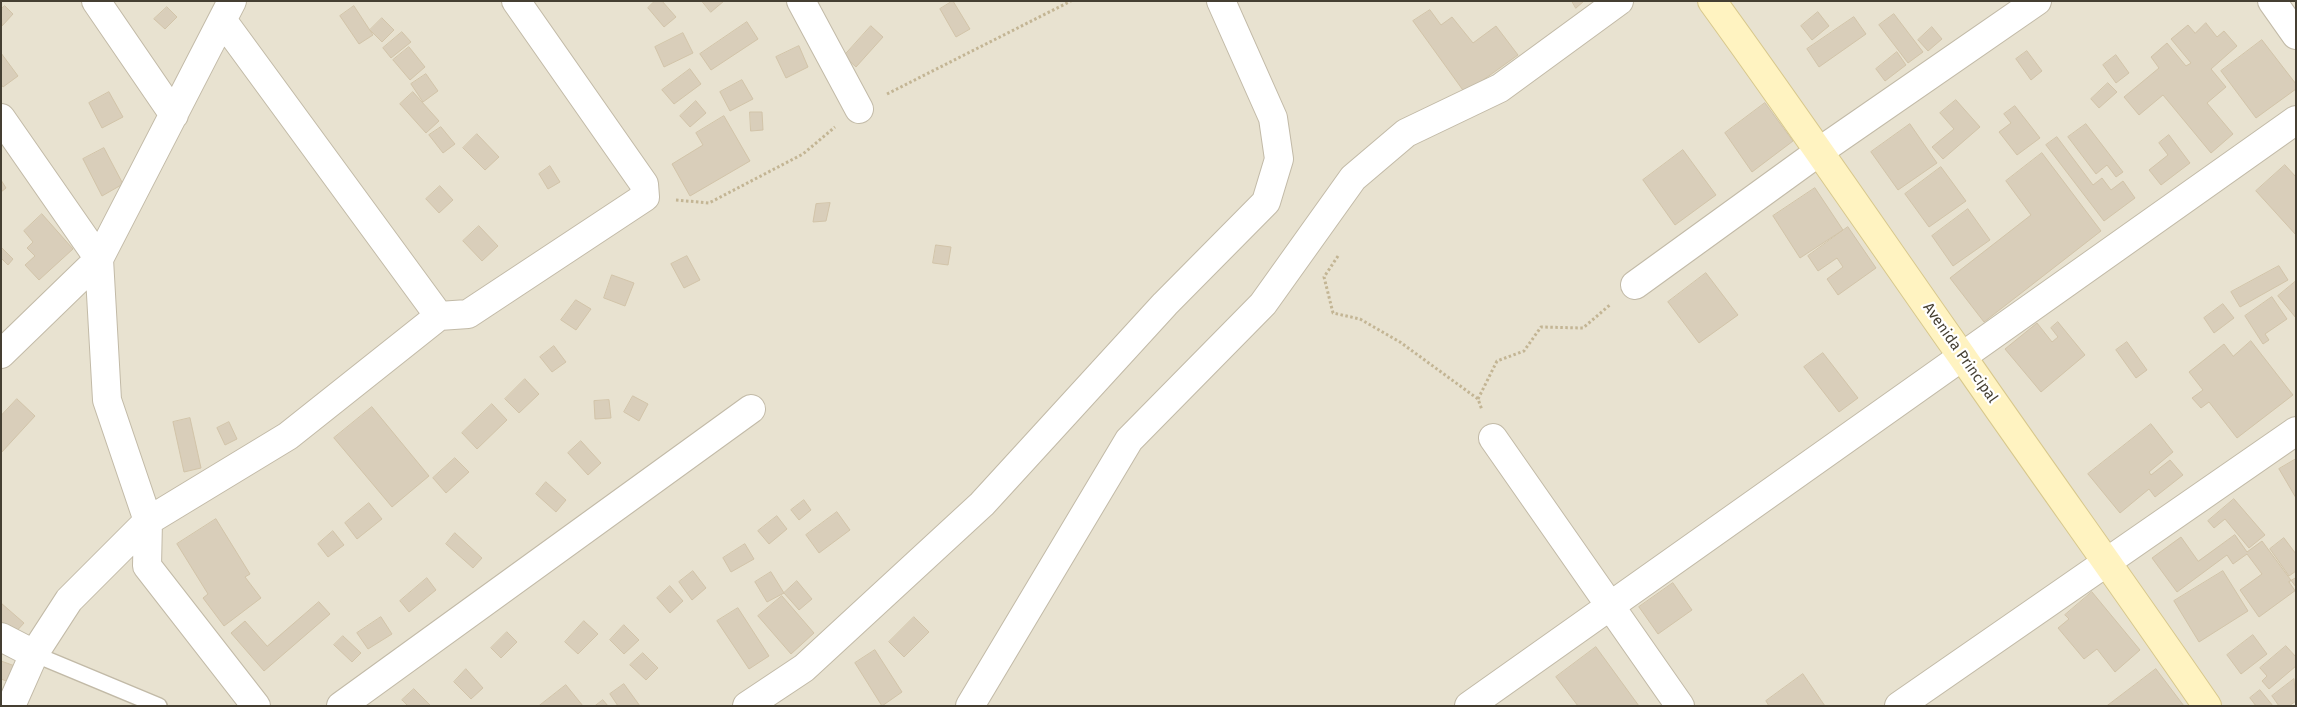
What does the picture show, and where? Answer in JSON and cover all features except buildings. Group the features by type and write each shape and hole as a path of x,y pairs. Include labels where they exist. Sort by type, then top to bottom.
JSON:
{"street":[{"path":"96,1 174,114"},
{"path":"11,706 34,654 69,600 148,521 288,436 440,316 468,314 645,198 644,184 516,1"},
{"path":"801,1 858,108"},
{"path":"748,706 804,668 982,504 1164,304 1266,202 1279,159 1273,118 1221,1"},
{"path":"970,706 1129,440 1263,304 1353,178 1406,133 1500,88 1619,1"},
{"name":"Avenida Principal","path":"1712,1 1820,151 1961,356 2108,562 2207,706"},
{"path":"1635,285 1820,151 2037,1"},
{"path":"2272,1 2296,35"},
{"path":"1,354 99,258 228,11 440,316"},
{"path":"1,118 99,258 107,400 148,521 147,566 256,706"},
{"path":"1469,706 1608,605 2296,120"},
{"path":"341,706 751,409"},
{"path":"1899,706 2296,431"},
{"path":"1493,438 1680,706"},
{"path":"1,636 34,654"}],"lane":[{"path":"34,654 158,706"}],"path":[{"path":"1343,248 1324,277 1333,313 1360,319 1392,338 1478,398 1493,438"},
{"path":"1478,398 1497,361 1524,351 1541,326 1583,328 1635,285"}],"shaded area":[{"path":"1,1 2296,1 2296,706 1,706"}]}
